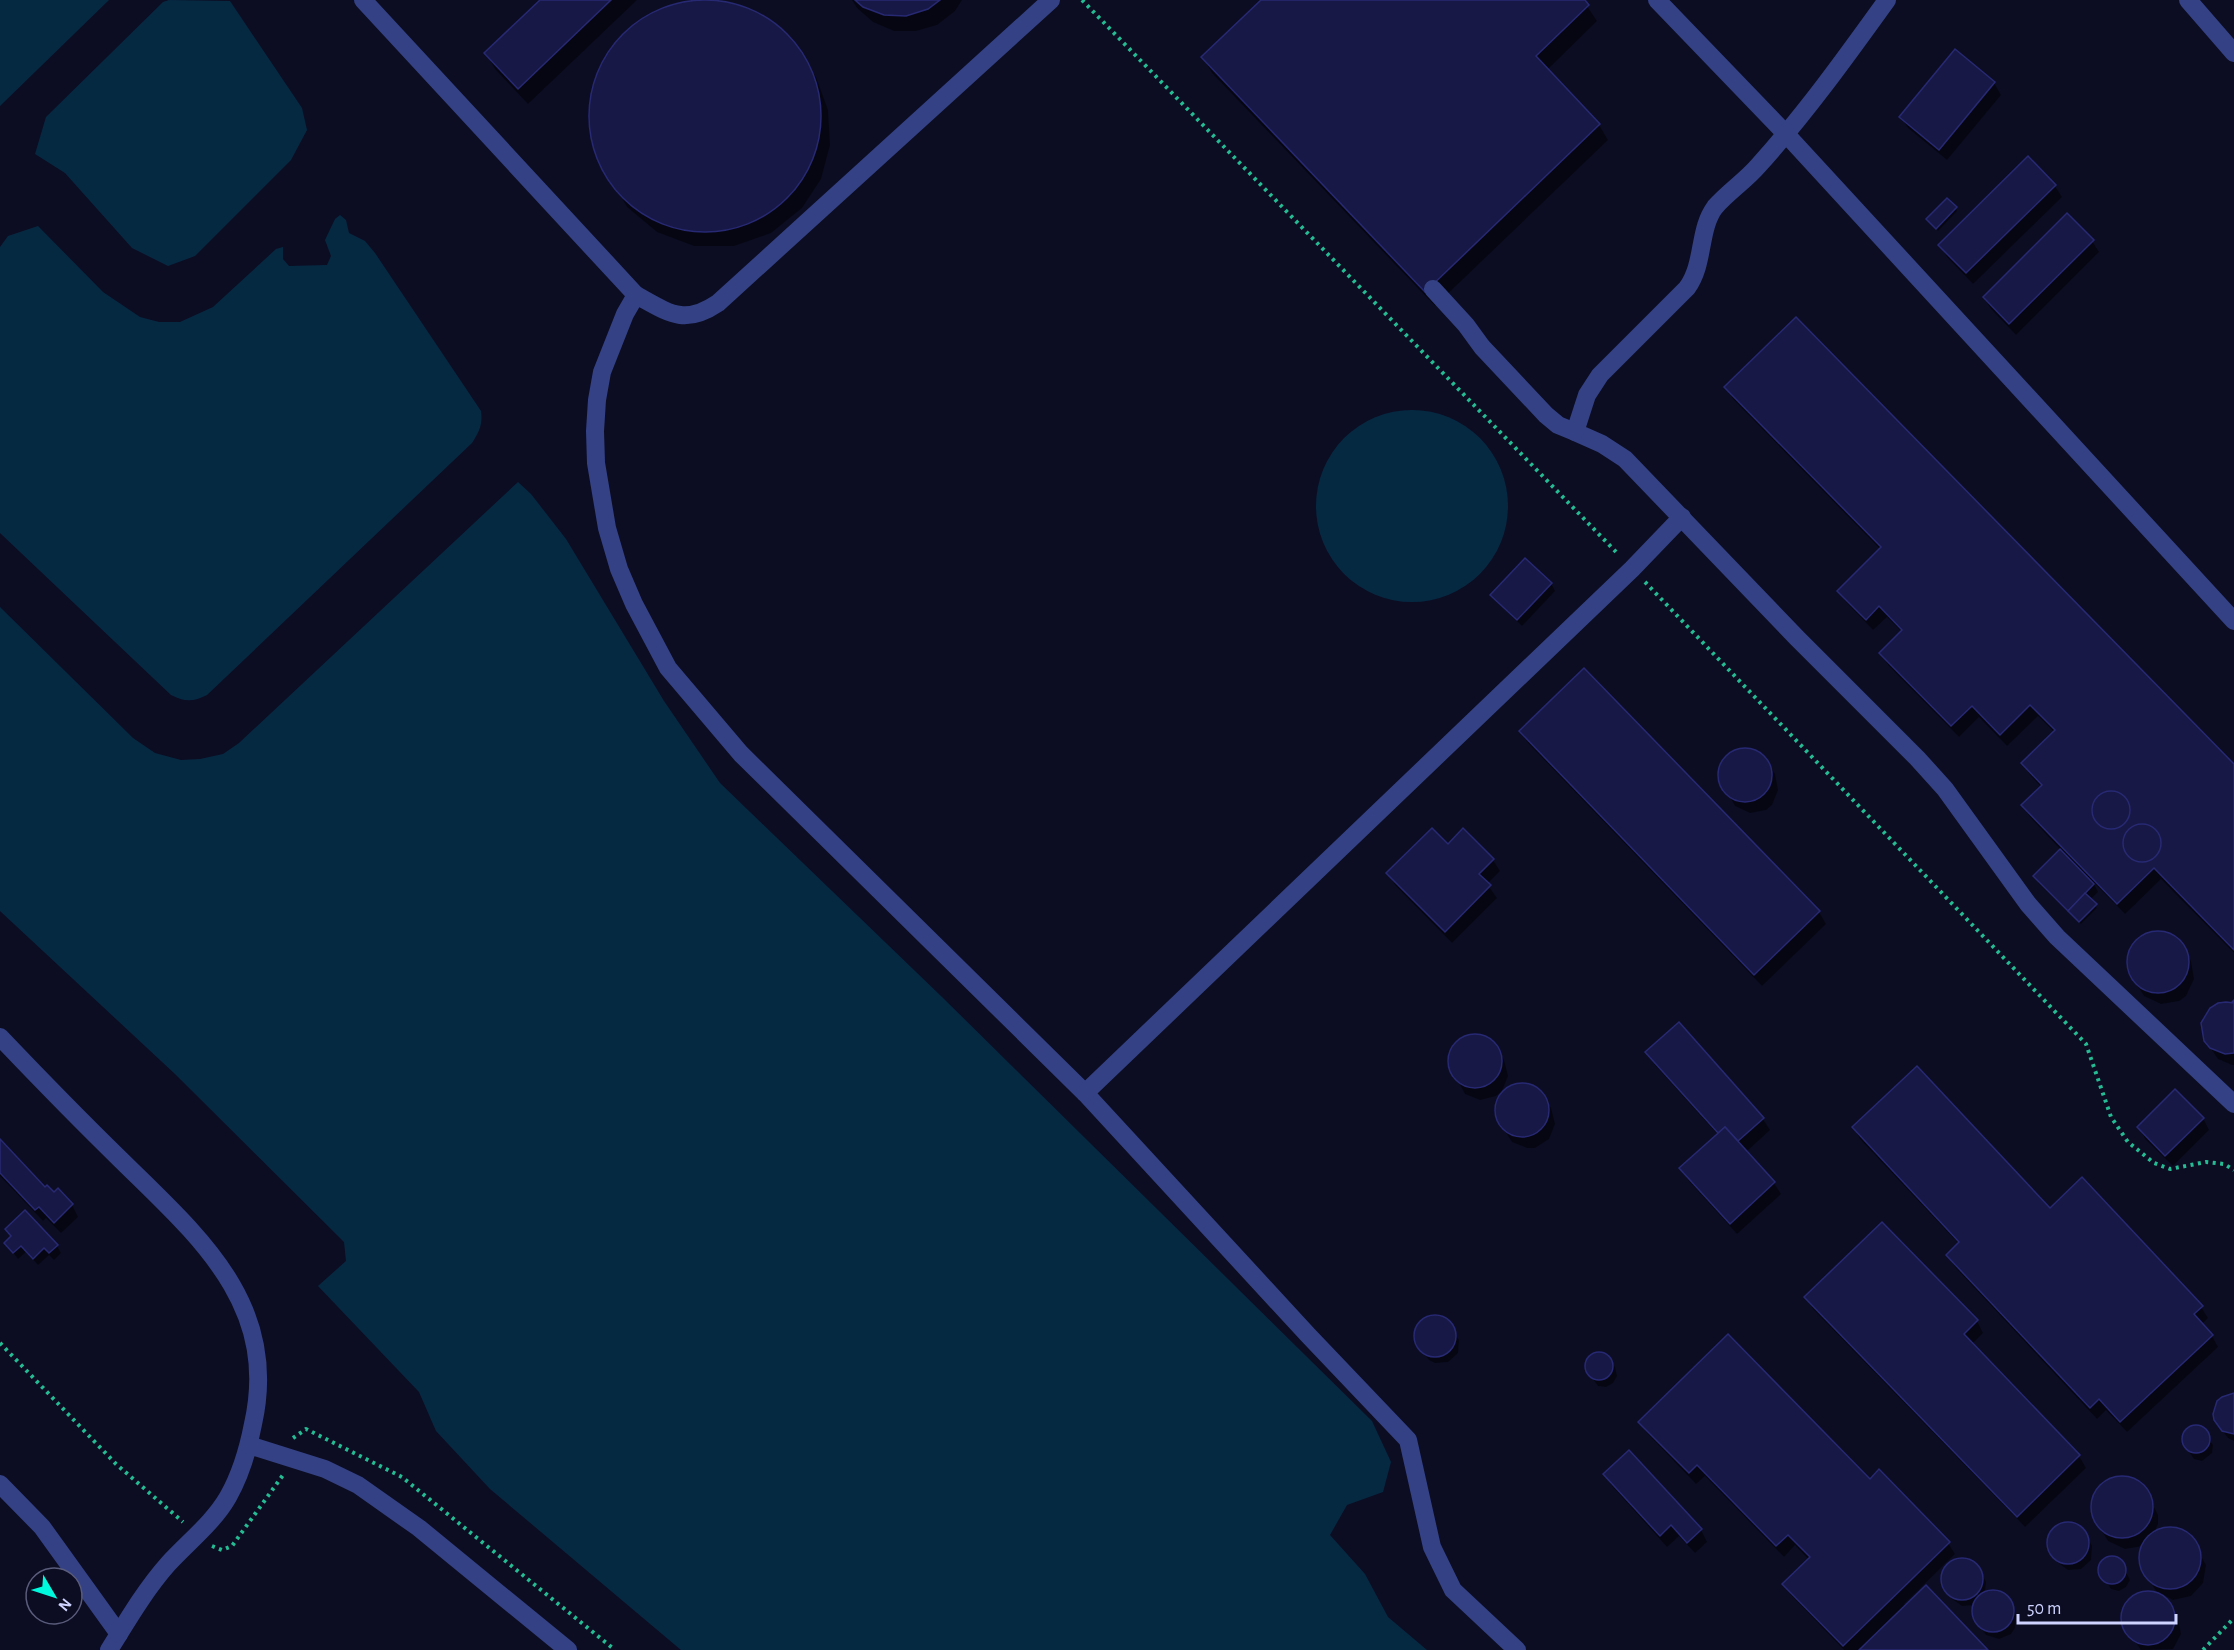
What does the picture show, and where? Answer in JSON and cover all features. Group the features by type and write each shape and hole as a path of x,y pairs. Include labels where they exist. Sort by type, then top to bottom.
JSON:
{"street":[{"path":"363,0 636,295 664,310 690,316 698,315 718,303 1051,0"},
{"path":"1657,0 1786,134 2234,621"},
{"path":"1575,432 1587,395 1600,375 1687,288 1695,276 1707,223 1714,208 1757,169 1811,105 1887,0"},
{"path":"2188,0 2234,53"},
{"path":"1433,289 1466,325 1482,347 1546,415 1558,425 1602,444 1625,459 1797,638 1917,758 1945,789 2028,904 2057,937 2234,1104"},
{"path":"636,295 625,314 602,372 597,400 596,463 607,528 619,568 634,604 668,668 741,754 1085,1093 1408,1440 1432,1547 1453,1590 1517,1650"},
{"path":"1085,1093 1632,569 1682,517"},
{"path":"0,1037 172,1210 232,1282 250,1323 259,1371 258,1406 249,1445 240,1474 228,1497 156,1579 109,1650"},
{"path":"249,1445 325,1469 358,1485 419,1528 568,1650"},
{"path":"0,1484 42,1527 119,1634"}],"path":[{"path":"1082,0 1632,569 2086,1044 2111,1118 2128,1142 2154,1163 2170,1169 2206,1162 2224,1164 2234,1170"},
{"path":"0,1343 116,1464 208,1544 222,1550 232,1546 283,1474 293,1437 306,1429 402,1477 615,1650"},
{"path":"2203,1650 2234,1618"}],"water":[{"path":"0,0 109,0 0,106"},
{"path":"169,0 230,1 302,108 307,130 291,160 195,256 168,266 132,248 65,173 35,154 46,117 163,2"},
{"path":"340,215 346,220 349,233 365,241 375,253 481,411 480,428 472,443 207,695 193,700 181,699 171,695 0,533 0,247 8,236 38,226 103,292 140,317 159,322 180,322 213,307 276,249 283,247 283,259 289,266 327,265 331,256 325,240 335,219"},
{"path":"1403,410 1421,410 1449,417 1480,438 1501,469 1508,506 1501,543 1480,574 1449,595 1421,602 1403,602 1367,591 1338,567 1327,551 1320,534 1316,515 1316,497 1327,461 1351,432 1367,421 1384,414"},
{"path":"518,482 531,494 566,539 664,701 720,783 942,997 1372,1421 1391,1462 1383,1492 1347,1505 1330,1535 1365,1574 1388,1617 1427,1650 681,1650 490,1489 436,1431 419,1392 318,1286 346,1261 344,1242 175,1074 0,911 0,607 133,738 155,753 181,760 223,754 239,743"}],"building":[{"path":"540,0 611,0 518,89 484,53"},
{"path":"705,0 739,5 749,9 769,20 787,34 801,52 812,72 816,82 821,116 816,150 812,160 801,180 787,198 769,212 749,223 739,227 705,232 671,227 661,223 641,212 623,198 609,180 598,160 594,150 589,116 594,82 598,72 609,52 623,34 641,20 661,9 671,5"},
{"path":"855,0 940,0 928,9 906,16 884,15 863,7"},
{"path":"1261,0 1585,0 1589,5 1536,56 1600,124 1425,292 1201,57"},
{"path":"1955,49 1995,82 1939,150 1899,117"},
{"path":"2028,156 2056,185 1966,273 1938,245"},
{"path":"1947,198 1957,207 1936,229 1926,219"},
{"path":"2067,213 2094,240 2009,324 1983,297"},
{"path":"1796,317 2234,764 2234,950 2154,868 2117,904 2021,805 2042,785 2021,763 2055,730 2030,705 2000,735 1972,706 1951,726 1879,653 1902,630 1879,606 1866,620 1837,591 1881,547 1724,387"},
{"path":"1525,558 1552,583 1517,620 1490,595"},
{"path":"1584,668 1820,911 1754,975 1519,731"},
{"path":"1740,748 1750,748 1764,756 1770,765 1772,775 1770,785 1764,794 1750,802 1740,802 1723,790 1718,780 1718,770 1730,753"},
{"path":"2111,791 2125,796 2130,810 2125,824 2111,829 2097,824 2092,810 2097,796"},
{"path":"2142,824 2156,829 2161,843 2156,857 2142,862 2128,857 2123,843 2128,829"},
{"path":"1432,828 1448,844 1463,828 1494,859 1479,874 1491,885 1445,932 1386,873"},
{"path":"2060,849 2094,884 2068,911 2033,876"},
{"path":"2085,893 2097,904 2079,922 2068,911"},
{"path":"2158,931 2175,936 2180,940 2184,945 2189,962 2184,979 2180,984 2175,988 2158,993 2141,988 2136,984 2132,979 2127,962 2132,945 2136,940 2141,936"},
{"path":"2234,1000 2234,1037 2216,1018"},
{"path":"2218,1003 2234,1003 2234,1053 2225,1054 2210,1048 2204,1041 2201,1023 2210,1008"},
{"path":"1679,1022 1764,1118 1738,1141 1725,1127 1718,1133 1645,1052"},
{"path":"1470,1034 1480,1034 1490,1038 1498,1046 1502,1061 1498,1076 1490,1084 1480,1088 1470,1088 1460,1084 1452,1076 1448,1066 1448,1056 1452,1046 1460,1038"},
{"path":"1917,1066 2050,1208 2082,1177 2203,1306 2194,1314 2213,1335 2120,1422 2099,1399 2090,1408 1946,1255 1959,1242 1852,1127"},
{"path":"1517,1083 1527,1083 1537,1087 1545,1095 1549,1110 1545,1125 1537,1133 1527,1137 1517,1137 1507,1133 1499,1125 1495,1115 1495,1105 1499,1095 1507,1087"},
{"path":"2175,1089 2204,1118 2165,1156 2137,1127"},
{"path":"1725,1127 1775,1182 1730,1224 1679,1168"},
{"path":"0,1139 45,1187 47,1185 54,1192 58,1188 73,1204 54,1223 39,1207 35,1210 0,1173"},
{"path":"25,1210 58,1245 49,1253 44,1248 33,1259 21,1246 13,1253 4,1243 11,1236 5,1229"},
{"path":"1882,1222 1978,1320 1964,1334 2080,1455 2017,1517 1804,1297"},
{"path":"1435,1315 1450,1321 1456,1336 1450,1351 1435,1357 1420,1351 1414,1336 1420,1321"},
{"path":"1728,1334 1870,1479 1879,1469 1950,1542 1843,1646 1782,1584 1810,1557 1788,1535 1776,1546 1697,1465 1689,1473 1638,1422"},
{"path":"1599,1352 1609,1356 1613,1366 1609,1376 1599,1380 1589,1376 1585,1366 1589,1356"},
{"path":"2234,1393 2234,1434 2222,1431 2214,1420 2213,1414 2217,1401"},
{"path":"2196,1425 2206,1429 2210,1439 2206,1449 2196,1453 2186,1449 2182,1439 2186,1429"},
{"path":"1629,1450 1702,1529 1687,1543 1671,1525 1660,1536 1603,1474"},
{"path":"2122,1476 2139,1481 2144,1485 2148,1490 2153,1507 2148,1524 2144,1529 2139,1533 2122,1538 2105,1533 2100,1529 2096,1524 2091,1507 2096,1490 2100,1485 2105,1481"},
{"path":"2068,1522 2083,1528 2089,1543 2083,1558 2068,1564 2053,1558 2047,1543 2053,1528"},
{"path":"2170,1527 2187,1532 2192,1536 2196,1541 2201,1558 2196,1575 2192,1580 2187,1584 2170,1589 2153,1584 2148,1580 2144,1575 2139,1558 2144,1541 2148,1536 2153,1532"},
{"path":"2112,1556 2122,1560 2126,1570 2122,1580 2112,1584 2102,1580 2098,1570 2102,1560"},
{"path":"1962,1558 1977,1564 1983,1579 1977,1594 1962,1600 1947,1594 1941,1579 1947,1564"},
{"path":"1926,1585 1988,1650 1859,1650"},
{"path":"1993,1590 2008,1596 2014,1611 2008,1626 1993,1632 1978,1626 1972,1611 1978,1596"},
{"path":"2148,1591 2158,1593 2167,1599 2173,1608 2175,1618 2173,1628 2167,1637 2158,1643 2148,1645 2138,1643 2129,1637 2123,1628 2121,1618 2123,1608 2129,1599 2138,1593"}]}
